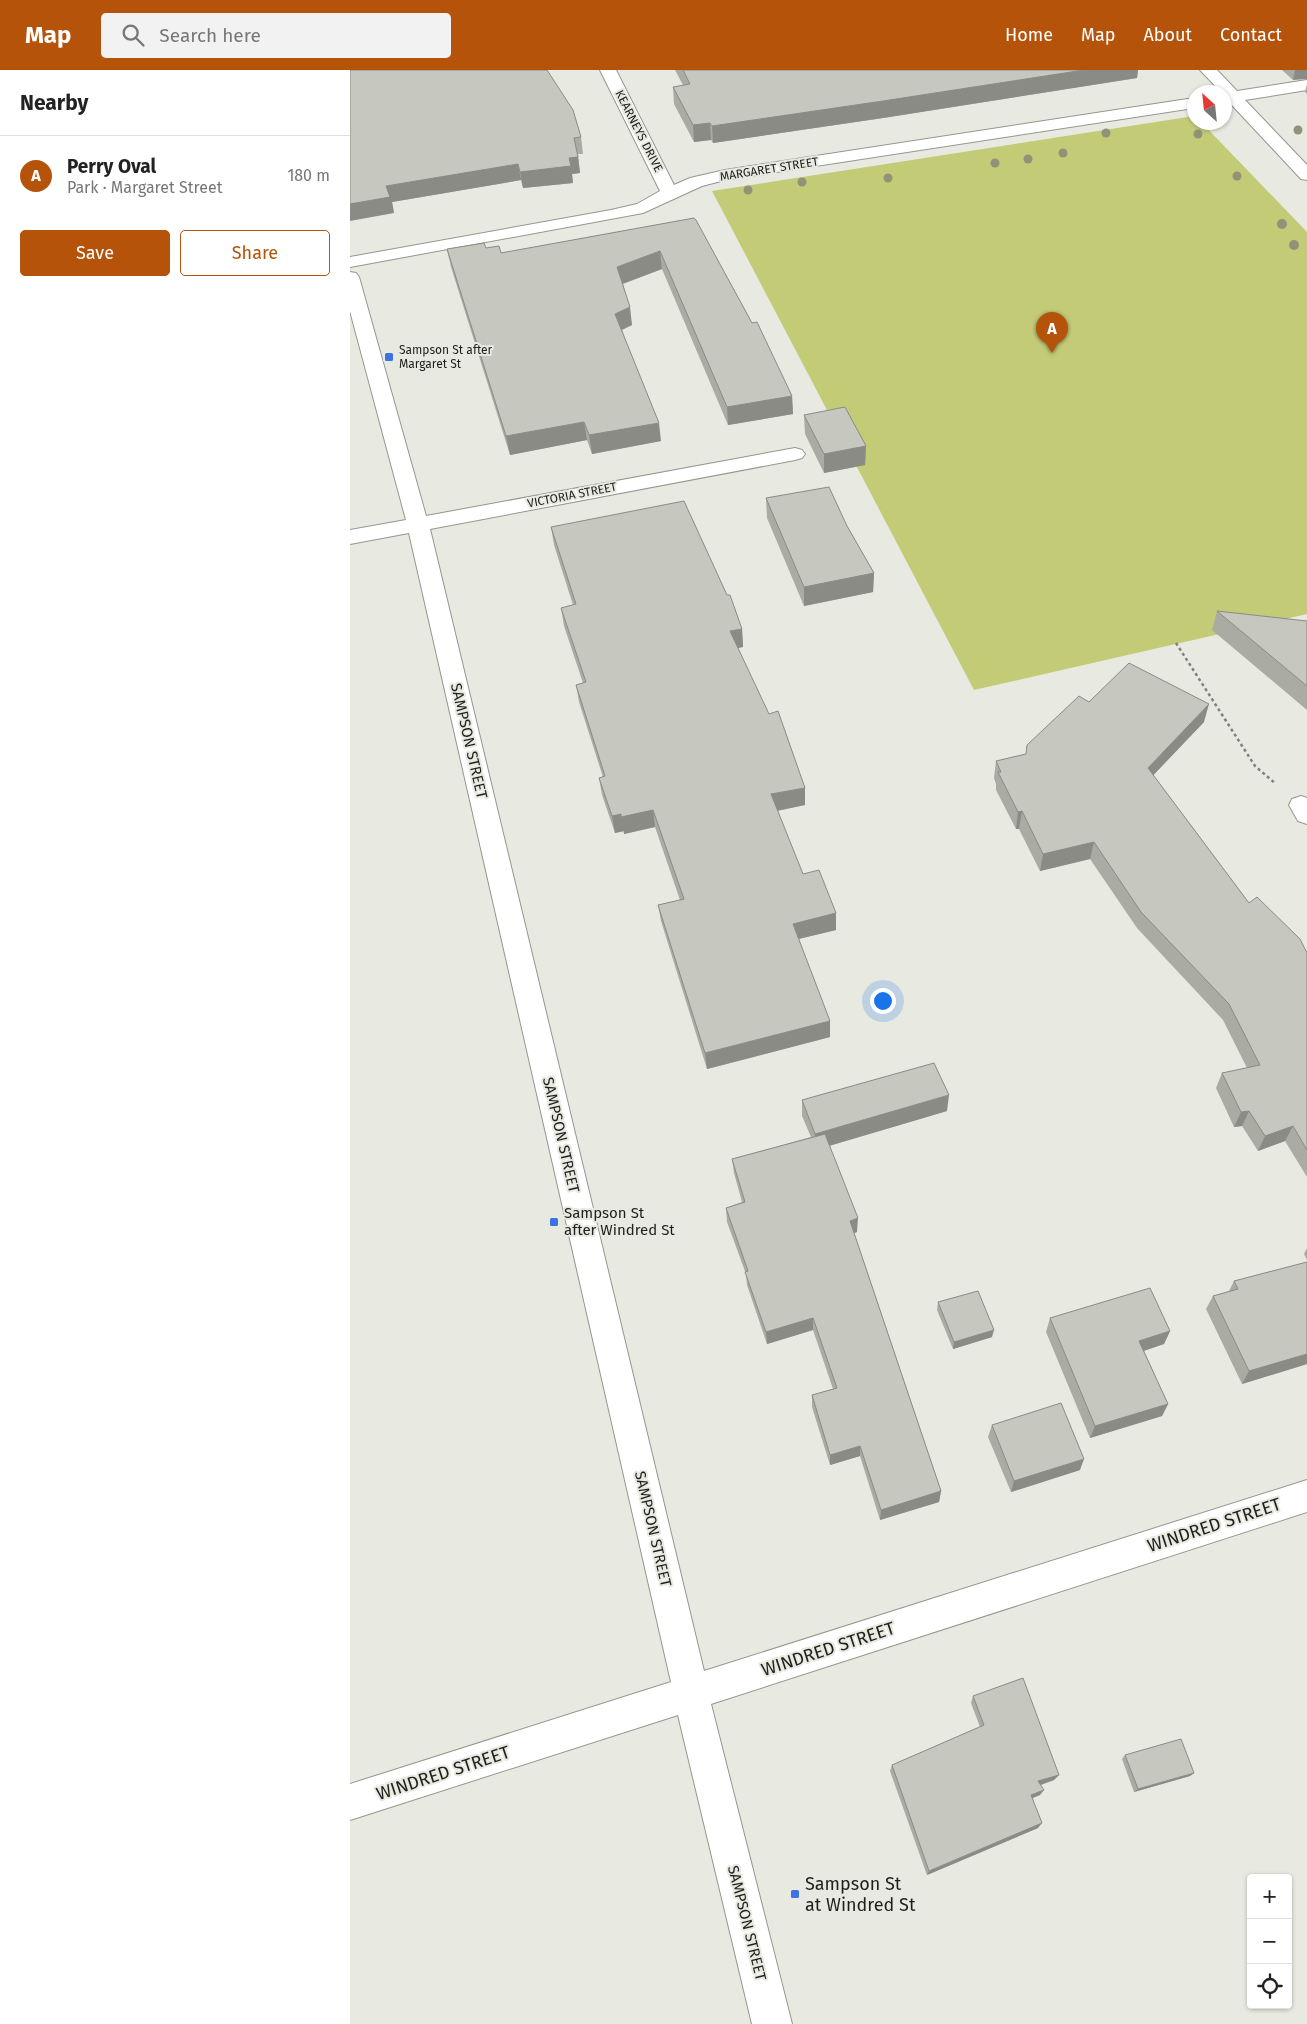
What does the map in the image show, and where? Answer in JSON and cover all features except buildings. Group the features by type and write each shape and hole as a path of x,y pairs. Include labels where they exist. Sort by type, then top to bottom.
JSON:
{"street":[{"name":"KEARNEYS DRIVE","path":"608,70 669,192"},
{"path":"1208,70 1220,85"},
{"path":"1232,97 1307,85"},
{"path":"1232,100 1307,175"},
{"name":"MARGARET STREET","path":"350,262 643,208 669,192 696,182 725,175 1187,104"},
{"name":"SAMPSON STREET","path":"350,277 418,524 691,1693 772,2024"},
{"name":"VICTORIA STREET","path":"350,537 794,454"},
{"name":"WINDRED STREET","path":"350,1802 1307,1496"}],"path":[{"path":"1176,643 1255,766 1304,810"}],"green space":[{"path":"1187,117 1187,130 1209,130 1307,232 1307,614 974,690 712,191"}],"place":[{"name":"Perry Oval","path":"1052,353"},
{"name":"Sampson St after Margaret St","path":"389,357"},
{"name":"Sampson St after Windred St","path":"554,1222"},
{"name":"Sampson St at Windred St","path":"795,1894"}]}
